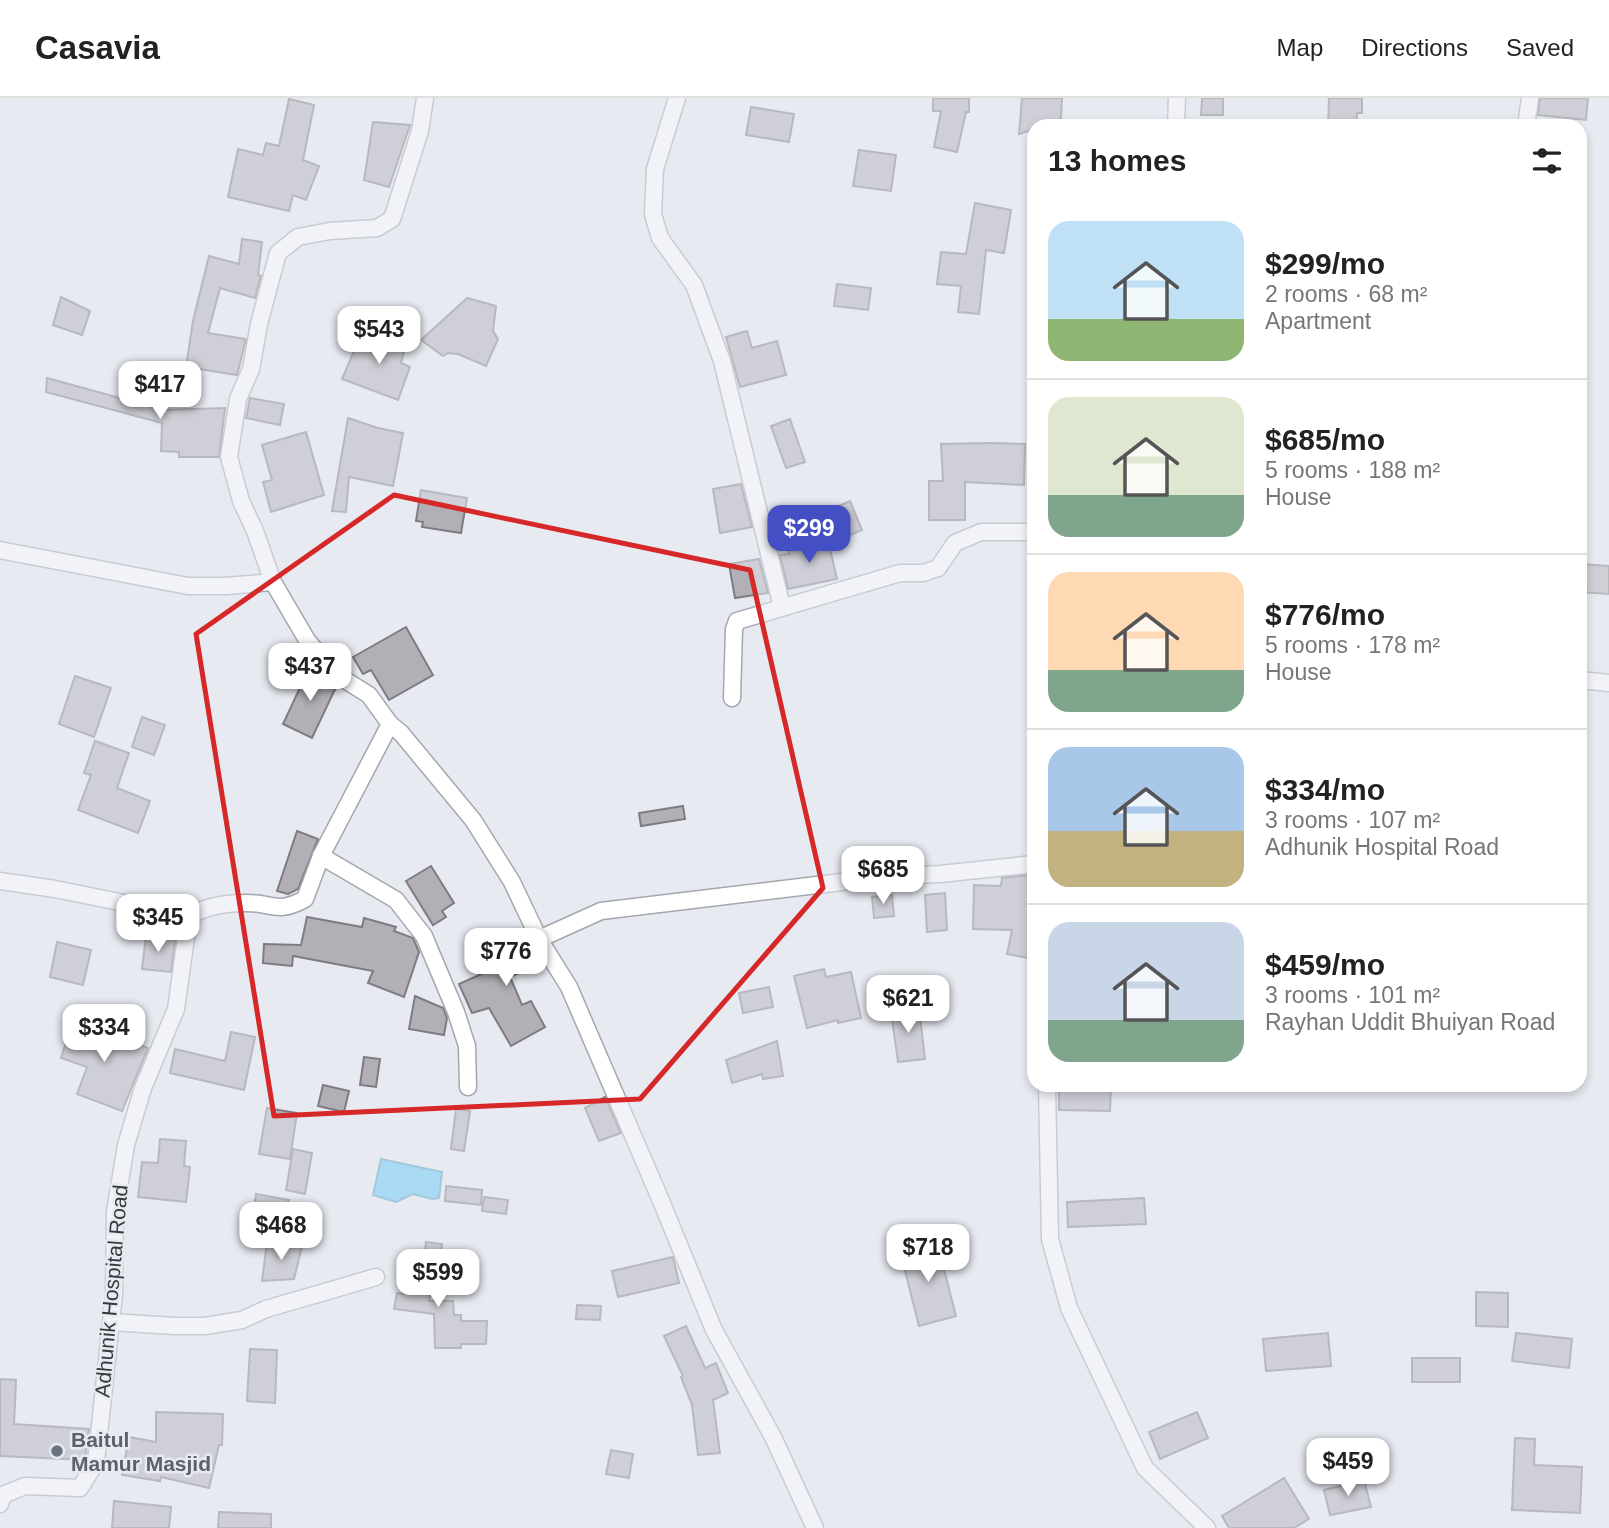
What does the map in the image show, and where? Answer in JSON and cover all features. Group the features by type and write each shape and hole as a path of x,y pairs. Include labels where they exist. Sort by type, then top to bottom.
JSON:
{"street":[{"path":"425,98 420,131 392,219 377,228 330,231 298,237 278,253 259,324 251,369 238,399 229,457 241,501 273,582 307,640 334,673 369,695 390,724 401,733 473,820 512,882 569,987 714,1330 773,1437 815,1528"},
{"path":"677,98 655,169 653,214 660,238 694,285 722,361 782,607"},
{"path":"1176,119 1177,98"},
{"path":"1527,119 1530,98"},
{"path":"732,698 734,629 737,621 900,573 923,573 938,568 955,543 981,532 1027,532"},
{"path":"0,550 188,586 273,582"},
{"path":"1587,681 1609,683"},
{"path":"0,881 55,889 189,916 214,907 246,902 287,909 304,899 321,856 390,724"},
{"path":"321,856 396,900 424,936 467,1046 468,1087"},
{"path":"542,937 601,911 891,876 1027,865"},
{"name":"Adhunik Hospital Road","path":"0,1504 3,1494 25,1486 80,1488 96,1462 112,1322 115,1212 126,1145 143,1088 176,1009 189,916"},
{"path":"1047,1092 1050,1239 1069,1308 1145,1468 1207,1528"},
{"path":"112,1322 205,1326 242,1320 267,1309 376,1277"}],"highlighted area":[{"path":"394,495 750,570 823,888 640,1099 274,1116 196,634"}],"water":[{"path":"381,1159 442,1172 439,1198 413,1194 396,1202 373,1195"}],"building":[{"path":"933,98 969,98 969,112 966,112 957,152 934,147 941,111 933,111"},
{"path":"1022,98 1062,98 1061,119 1027,119 1027,131 1019,134"},
{"path":"1202,98 1223,98 1223,115 1201,115"},
{"path":"1329,98 1362,98 1362,113 1357,113 1357,119 1328,119"},
{"path":"1540,98 1588,98 1586,119 1538,115"},
{"path":"289,99 314,105 303,160 319,166 306,200 293,195 289,211 228,197 238,149 263,155 266,143 279,146"},
{"path":"751,107 794,114 789,142 746,135"},
{"path":"373,122 410,125 389,187 364,180"},
{"path":"859,150 896,155 891,191 853,186"},
{"path":"975,203 1011,210 1004,253 986,250 979,314 958,312 961,286 937,284 941,252 966,254"},
{"path":"242,239 262,242 258,275 261,276 255,298 220,288 208,333 246,339 237,375 186,367 193,321 209,256 239,264"},
{"path":"837,284 871,288 868,310 834,306"},
{"path":"61,297 90,311 82,335 53,325"},
{"path":"467,298 496,306 493,331 498,339 486,366 458,354 448,353 443,356 421,340"},
{"path":"747,331 752,348 777,341 786,375 740,387 726,337"},
{"path":"373,333 406,344 401,363 410,367 398,400 342,379 354,351"},
{"path":"47,378 163,410 225,408 219,457 179,457 179,452 161,451 162,423 46,392"},
{"path":"250,398 284,404 280,425 246,418"},
{"path":"348,418 403,433 393,486 349,477 346,512 332,511"},
{"path":"790,419 805,462 786,468 771,426"},
{"path":"306,432 324,495 271,512 263,482 272,480 262,445"},
{"path":"941,444 1025,444 1024,485 965,482 965,520 929,520 929,481 943,481"},
{"path":"741,484 752,527 720,533 713,489"},
{"path":"421,490 467,498 461,533 422,527 423,522 416,521"},
{"path":"850,501 862,530 832,543 820,514"},
{"path":"828,540 837,579 788,589 780,555 789,554 788,549"},
{"path":"759,559 768,593 735,598 729,564"},
{"path":"1587,564 1609,566 1609,594 1587,592"},
{"path":"406,627 433,675 389,700 371,670 363,674 353,657"},
{"path":"312,662 326,680 336,687 312,738 283,724"},
{"path":"75,676 111,688 94,737 59,724"},
{"path":"142,717 165,725 154,755 132,747"},
{"path":"95,741 129,753 117,788 150,801 138,833 78,810 91,775 84,773"},
{"path":"683,806 685,819 641,826 639,813"},
{"path":"297,831 318,839 298,889 288,894 277,891"},
{"path":"431,866 454,903 442,911 446,917 433,925 406,881"},
{"path":"1027,875 1027,958 1007,954 1012,930 973,929 974,885 1001,886 1002,878"},
{"path":"945,893 947,930 927,932 925,895"},
{"path":"892,895 894,916 874,918 872,897"},
{"path":"307,917 362,927 364,918 396,927 394,931 413,938 419,952 404,997 368,983 373,971 293,956 292,966 263,963 264,944 301,945"},
{"path":"523,930 541,962 510,977 522,1005 531,1001 545,1027 511,1046 489,1008 472,1013 459,984 495,968 486,947"},
{"path":"146,936 175,940 171,972 142,969"},
{"path":"57,942 91,950 83,985 50,977"},
{"path":"824,969 826,977 851,972 861,1018 838,1023 838,1020 807,1028 794,976"},
{"path":"769,987 773,1007 743,1013 739,993"},
{"path":"415,996 443,1008 447,1018 444,1035 409,1029"},
{"path":"919,1008 925,1059 898,1062 891,1012"},
{"path":"73,1021 148,1048 122,1111 77,1094 87,1067 61,1058"},
{"path":"231,1032 255,1037 244,1090 170,1073 175,1049 225,1061"},
{"path":"777,1041 783,1076 763,1079 762,1074 732,1083 726,1060"},
{"path":"364,1057 380,1059 376,1087 360,1085"},
{"path":"323,1085 349,1091 344,1112 318,1106"},
{"path":"1059,1092 1111,1092 1110,1111 1059,1110"},
{"path":"605,1097 621,1133 599,1141 585,1108"},
{"path":"267,1108 297,1113 290,1159 259,1154"},
{"path":"456,1109 470,1111 464,1151 451,1149"},
{"path":"160,1139 186,1141 184,1166 190,1167 186,1202 138,1197 142,1162 158,1163"},
{"path":"293,1149 312,1153 305,1194 286,1190"},
{"path":"446,1186 482,1190 481,1205 445,1201"},
{"path":"256,1194 289,1200 287,1214 254,1209"},
{"path":"484,1197 508,1200 506,1214 482,1211"},
{"path":"1144,1198 1146,1224 1068,1227 1067,1202"},
{"path":"267,1242 302,1246 294,1279 262,1281"},
{"path":"426,1242 442,1244 440,1259 424,1257"},
{"path":"937,1242 956,1316 919,1326 900,1251"},
{"path":"411,1257 436,1261 429,1301 453,1301 454,1315 461,1315 461,1321 487,1321 486,1344 435,1348 434,1314 394,1309 397,1293 404,1294"},
{"path":"673,1257 679,1283 618,1297 612,1271"},
{"path":"1476,1292 1508,1293 1508,1327 1476,1326"},
{"path":"577,1305 601,1306 600,1320 576,1319"},
{"path":"686,1326 705,1368 716,1363 728,1393 713,1400 720,1453 698,1455 692,1405 681,1377 683,1376 664,1336"},
{"path":"1328,1333 1331,1366 1266,1371 1263,1339"},
{"path":"1516,1333 1572,1339 1569,1368 1512,1361"},
{"path":"250,1349 277,1350 275,1403 247,1401"},
{"path":"1412,1358 1460,1358 1460,1382 1412,1382"},
{"path":"0,1379 16,1380 14,1424 89,1429 85,1460 0,1456"},
{"path":"156,1412 223,1414 222,1445 219,1445 209,1488 161,1477 160,1481 122,1475 129,1437 156,1442"},
{"path":"1197,1412 1208,1438 1160,1459 1149,1432"},
{"path":"1515,1438 1535,1439 1534,1465 1582,1467 1580,1513 1512,1510"},
{"path":"611,1450 633,1454 629,1478 606,1474"},
{"path":"1284,1478 1309,1519 1294,1528 1229,1528 1222,1516"},
{"path":"1364,1480 1371,1507 1330,1515 1324,1490"},
{"path":"114,1501 171,1507 169,1528 112,1528"},
{"path":"219,1512 271,1514 271,1528 218,1528"}],"place":[{"name":"Baitul Mamur Masjid","path":"57,1451"}]}
